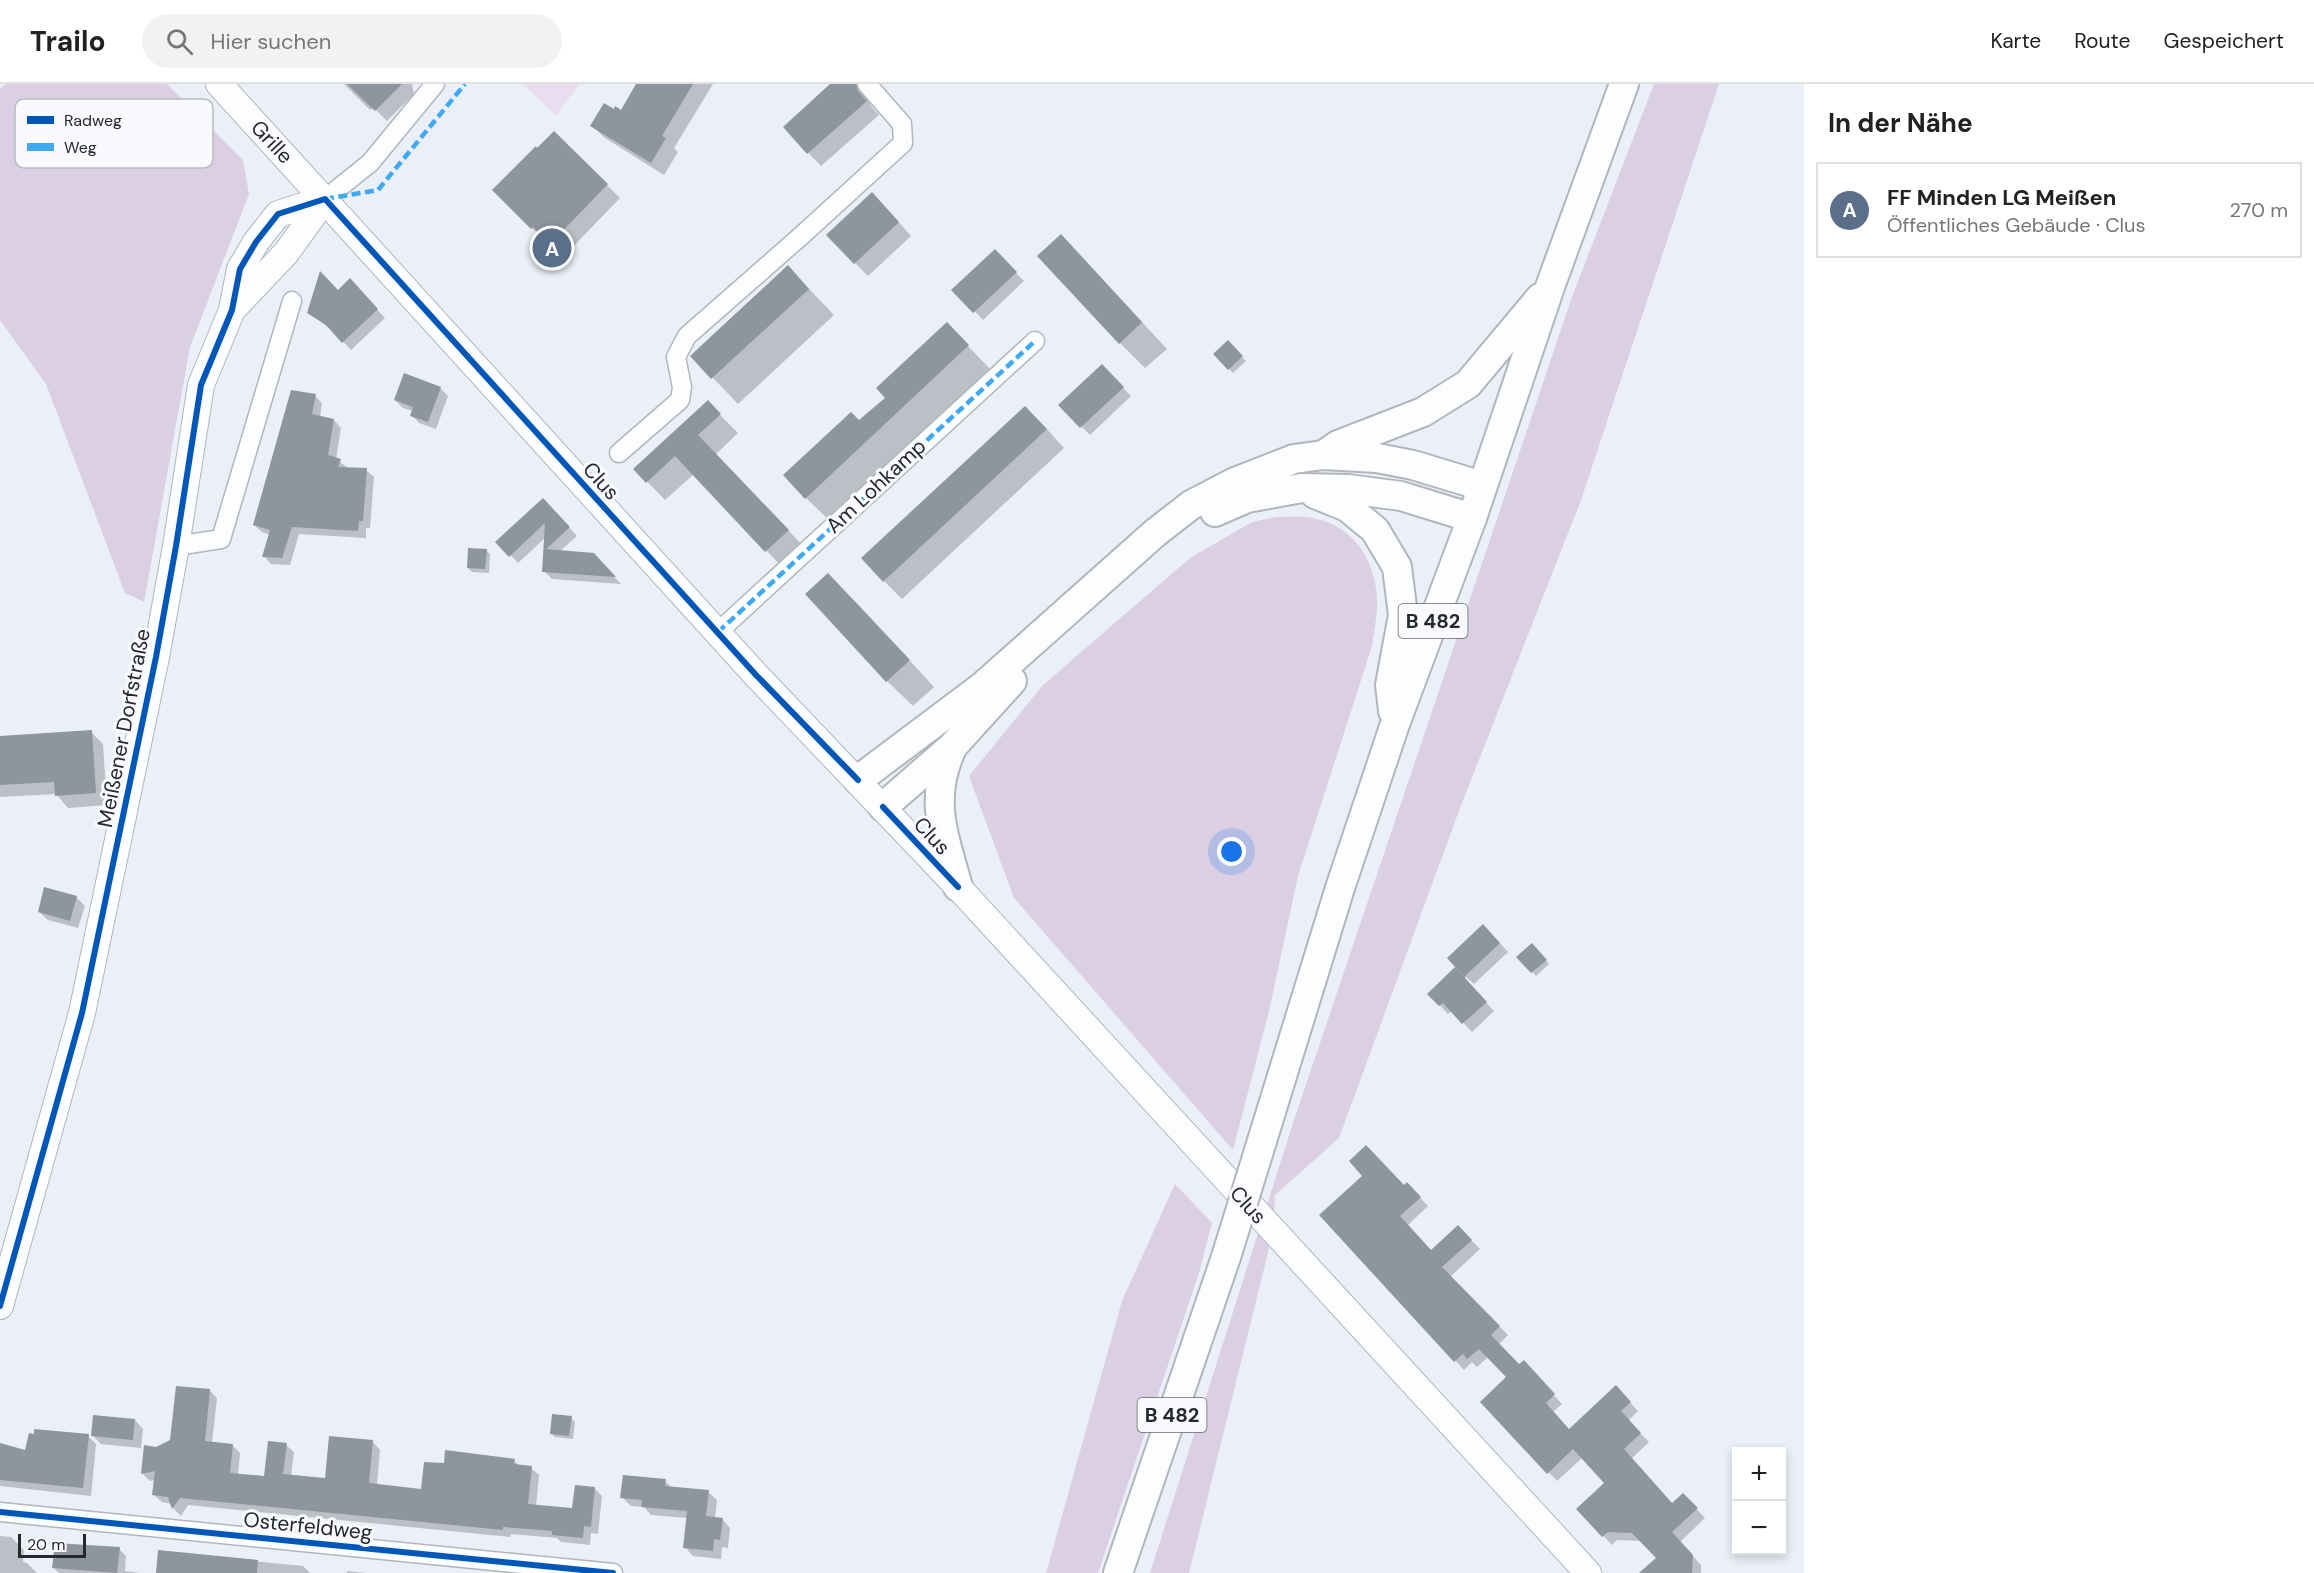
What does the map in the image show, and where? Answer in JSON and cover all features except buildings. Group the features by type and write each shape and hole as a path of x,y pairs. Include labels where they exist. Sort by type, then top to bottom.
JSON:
{"main road":[{"name":"Grille","path":"219,84 325,199"},
{"name":"B 482","path":"1118,1573 1226,1257 1340,888 1395,724 1472,518 1551,284 1624,84"},
{"name":"Meißener Dorfstraße","path":"0,1306 82,1013 154,668 201,385 232,310 286,253 325,199"},
{"name":"Clus","path":"325,199 763,683 858,780 1588,1573"},
{"path":"1323,455 1338,445 1423,412 1468,384 1551,284"},
{"path":"858,780 983,686 1155,533 1191,506 1235,482 1293,459 1323,455 1377,458 1404,463 1482,486"},
{"path":"1302,488 1347,507 1375,530 1397,567 1403,615 1390,685 1395,724"},
{"path":"882,807 953,746 996,695 1067,627 1130,571 1206,515 1247,498 1302,488 1348,489 1401,496 1472,518"},
{"path":"953,746 943,768 939,811 957,887"}],"street":[{"path":"325,199 370,163 435,84"},
{"name":"Clus","path":"619,453 680,400 682,387 676,357 687,336 903,143 902,124 867,84"},
{"path":"176,546 221,539 292,301"},
{"name":"Am Lohkamp","path":"718,632 1035,341"},
{"name":"Osterfeldweg","path":"0,1512 613,1573"}],"shaded area":[{"path":"6,84 167,84 182,99 15,99 15,168 213,168 213,130 243,160 249,194 190,347 144,602 125,593 46,384 0,320 0,89"},
{"path":"523,84 579,84 556,116"},
{"path":"1654,84 1719,84 1581,500 1460,808 1339,1138 1275,1195 1273,1232 1189,1573 1150,1573 1294,1120 1572,297"},
{"path":"1276,517 1321,520 1349,535 1368,560 1373,575 1377,609 1372,646 1298,876 1269,1011 1233,1150 1014,898 969,776 1043,685 1190,558 1252,522"},
{"path":"1175,1184 1212,1223 1199,1273 1098,1573 1046,1573 1122,1301"}],"marked path":[{"path":"325,199 378,190 465,84"},
{"path":"718,632 1035,341"}],"cycle path":[{"path":"0,1306 82,1013 156,657 201,385 232,310 240,269 256,242 278,214 325,199 756,675 858,780"},
{"path":"883,807 958,887"},
{"path":"0,1512 613,1573"}],"place":[{"name":"FF Minden LG Meißen","path":"552,248"}]}
